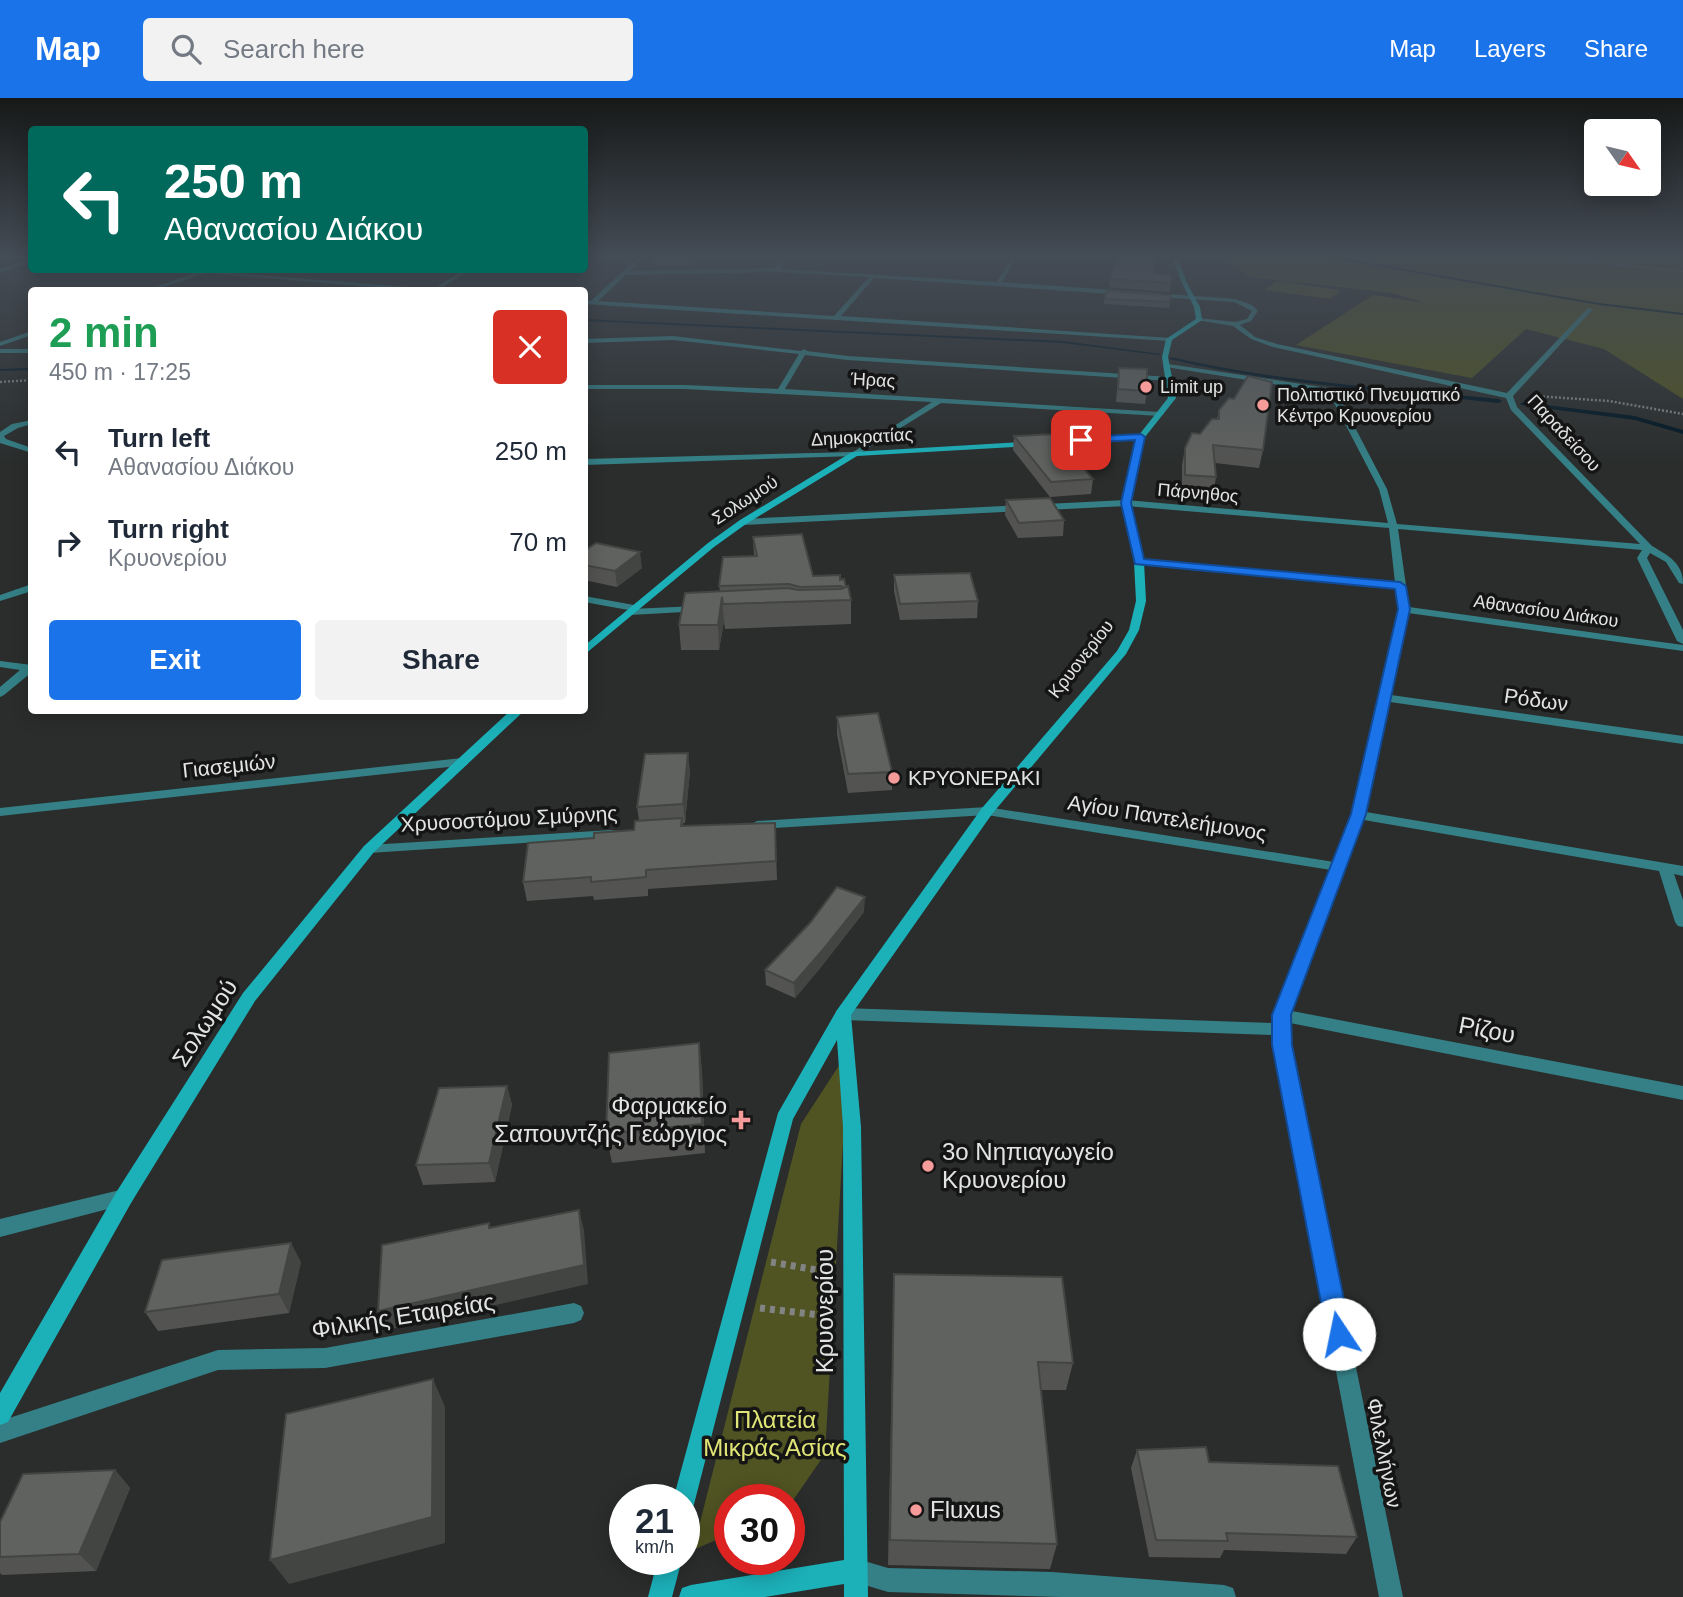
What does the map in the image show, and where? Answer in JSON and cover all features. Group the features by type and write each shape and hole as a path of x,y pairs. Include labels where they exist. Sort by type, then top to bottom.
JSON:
{"main road":[{"path":"1169,339 1191,325"},
{"name":"Κρυονερίου","path":"689,1484 784,1118 843,1014 987,811 1122,652 1134,630 1141,601 1139,562 1126,503 1141,437 1172,398 1165,357 1169,339"},
{"name":"Δημοκρατίας","path":"855,454 1141,437"},
{"name":"Σολωμού","path":"588,648 743,522 855,454"},
{"name":"Σολωμού","path":"0,1414 124,1197 249,997 369,849 515,714"},
{"name":"Κρυονερίου","path":"843,1014 852,1127 856,1597"},
{"path":"691,1597 854,1570"},
{"path":"660,1597 666,1575"}],"street":[{"path":"946,325 1169,339"},
{"path":"1236,325 1253,338 1275,346 1509,396"},
{"name":"Παραδείσου","path":"1575,325 1509,396 1514,408 1649,548 1670,560 1683,581"},
{"path":"0,344 28,334"},
{"path":"588,341 673,338 848,358 1170,379"},
{"path":"0,351 28,351"},
{"path":"780,391 804,351"},
{"name":"Φιλελλήνων","path":"1168,366 1332,391 1383,489 1392,525 1404,609 1359,814 1282,1022 1282,1045 1391,1597"},
{"name":"Ήρας","path":"588,387 780,391 1160,414"},
{"name":"Σολωμού","path":"855,454 941,400"},
{"path":"28,423 15,426 0,435 3,442 28,450"},
{"name":"Δημοκρατίας","path":"588,463 855,454"},
{"name":"Πάρνηθος","path":"743,522 1126,503 1649,548"},
{"path":"1649,548 1642,558 1683,640"},
{"path":"1139,562 1400,586"},
{"path":"0,598 28,588"},
{"path":"588,600 632,610 710,609"},
{"name":"Αθανασίου Διάκου","path":"1404,609 1683,648"},
{"path":"0,664 28,668"},
{"path":"0,693 28,670"},
{"name":"Ρόδων","path":"1384,698 1683,740"},
{"name":"Γιασεμιών","path":"0,812 462,762"},
{"path":"740,826 987,811"},
{"name":"Αγίου Παντελεήμονος","path":"987,811 1339,867"},
{"path":"1359,814 1683,871"},
{"name":"Χρυσοστόμου Σμύρνης","path":"369,849 630,833"},
{"path":"1665,868 1683,922"},
{"name":"Ρίζου","path":"843,1014 1282,1022 1683,1093"},
{"path":"0,1228 124,1197"},
{"name":"Φιλικής Εταιρείας","path":"0,1432 218,1360 325,1359 574,1313"},
{"path":"854,1570 888,1580 1052,1584 1224,1597"}],"path":[{"path":"0,382 28,380"},
{"path":"1509,396 1577,398 1683,414"},
{"path":"748,1259 853,1276"},
{"path":"737,1305 853,1319"}],"green space":[{"path":"1327,325 1683,325 1683,399 1604,349 1526,329 1472,378 1296,345"},
{"name":"Πλατεία Μικράς Ασίας","path":"840,1064 844,1126 825,1454 804,1484 714,1484 714,1541 700,1547 700,1522 801,1124"}],"building":[{"path":"1119,368 1147,369 1147,391 1118,389"},
{"path":"1248,376 1272,382 1263,450 1213,445 1216,477 1185,475 1185,448 1192,433 1200,434 1212,419 1219,419 1219,410 1229,398 1234,399"},
{"path":"1055,434 1093,479 1051,482 1014,436"},
{"path":"1050,498 1064,520 1019,523 1006,500"},
{"path":"802,534 813,576 840,575 840,580 844,579 846,587 800,587 789,584 719,586 723,557 757,556 753,537"},
{"path":"596,543 640,552 615,571 588,566 588,548"},
{"path":"970,573 978,601 900,604 894,575"},
{"path":"848,586 851,600 723,604 722,597 718,625 679,625 685,593 788,588 841,589"},
{"path":"878,713 892,772 848,774 837,717"},
{"path":"688,753 683,804 637,807 645,754"},
{"path":"682,818 681,826 775,823 776,861 646,870 646,877 591,882 591,877 523,882 528,843 594,838 594,833 634,830 635,821"},
{"path":"837,887 865,897 821,952 794,983 765,970 810,923"},
{"path":"699,1043 702,1124 606,1134 609,1053"},
{"path":"507,1086 489,1163 416,1165 439,1088"},
{"path":"579,1210 584,1265 378,1311 382,1245 489,1223 489,1228"},
{"path":"291,1243 279,1294 145,1312 162,1260"},
{"path":"894,1274 1062,1277 1073,1363 1038,1362 1057,1544 890,1540"},
{"path":"433,1379 432,1517 270,1560 286,1414"},
{"path":"1206,1447 1209,1462 1338,1466 1357,1537 1226,1533 1228,1541 1156,1540 1137,1450"},
{"path":"115,1470 79,1554 0,1557 0,1522 23,1474"}],"waterway":[{"path":"692,325 1063,342 1159,354"},
{"path":"1171,358 1293,381 1499,401"},
{"path":"0,370 28,369"},
{"path":"1523,404 1635,418 1683,432"}],"place":[{"name":"Limit up","path":"1146,387"},
{"name":"Πολιτιστικό Πνευματικό Κέντρο Κρυονερίου","path":"1263,405"},
{"name":"ΚΡΥΟΝΕΡΑΚΙ","path":"894,778"},
{"name":"Φαρμακείο Σαπουντζής Γεώργιος","path":"741,1120"},
{"name":"3ο Νηπιαγωγείο Κρυονερίου","path":"928,1166"},
{"name":"Fluxus","path":"916,1510"}],"route":[{"path":"1081,440 1141,437 1126,503 1139,562 1400,586 1404,609 1359,814 1282,1015 1282,1045 1339,1334"}]}
